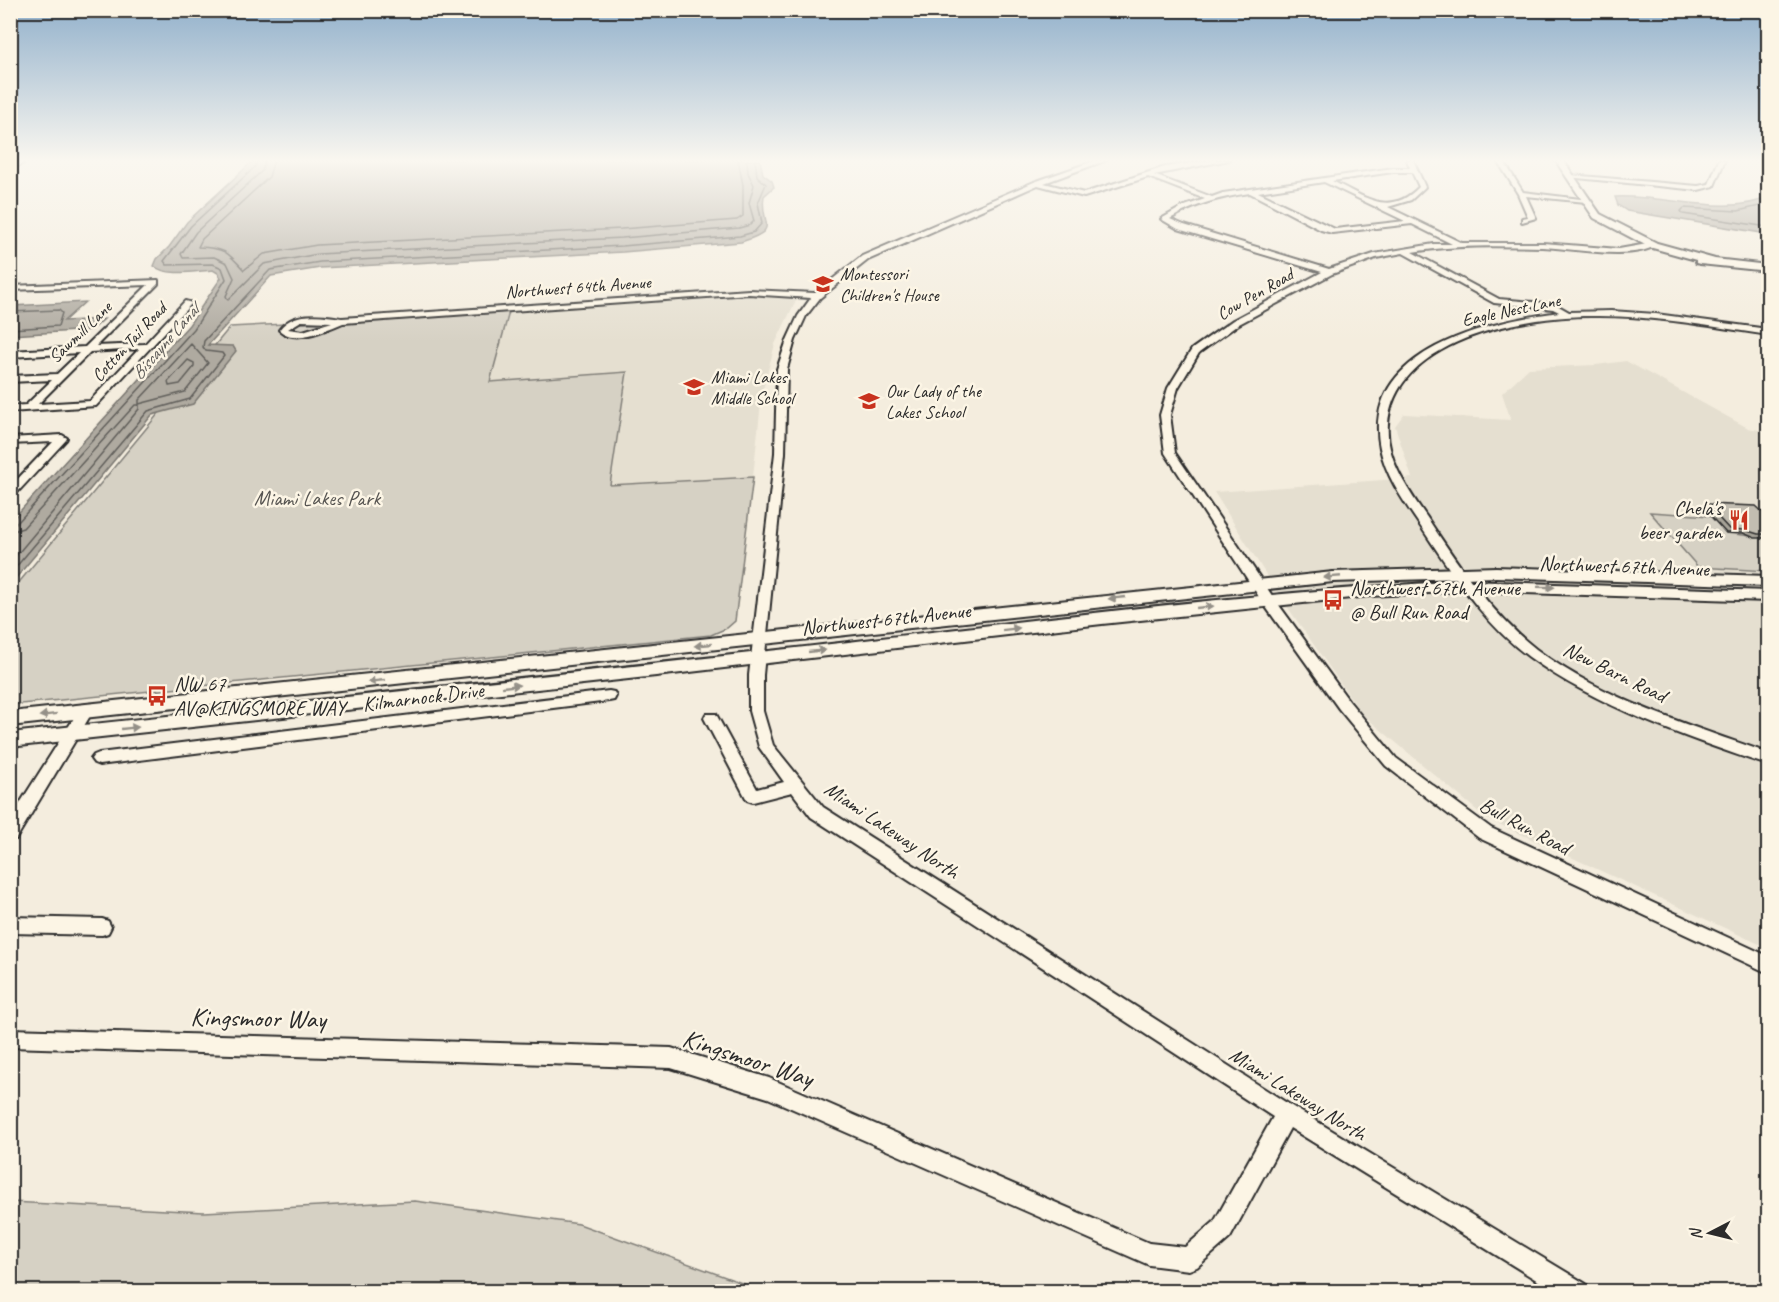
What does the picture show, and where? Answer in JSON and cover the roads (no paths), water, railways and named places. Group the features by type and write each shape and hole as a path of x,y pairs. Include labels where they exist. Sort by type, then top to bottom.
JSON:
{"main road":[{"path":"1596,221 1605,230 1669,254 1768,268"},
{"name":"Northwest 67th Avenue","path":"10,740 429,696 760,648 1257,584 1384,573 1457,571 1603,573 1768,581"},
{"name":"Northwest 67th Avenue","path":"10,719 434,675 760,648 1370,591 1468,586 1615,589 1768,596"},
{"path":"429,696 434,675"}],"street":[{"name":"Miami Lakeway North","path":"950,221 865,258 817,296 802,316 792,337 782,369 780,453 756,675 756,711 766,747 817,812 1286,1114 1578,1292"},
{"path":"1169,221 1329,272"},
{"path":"1310,221 1335,231 1414,222 1461,245"},
{"name":"Cow Pen Road","path":"1268,600 1170,453 1165,415 1173,388 1195,351 1236,322 1329,272 1374,256 1461,245 1543,245 1619,251 1650,246"},
{"path":"1404,251 1497,300 1555,307 1569,314"},
{"name":"Sawmill Lane","path":"10,288 155,282 57,377 29,408"},
{"name":"Northwest 64th Avenue","path":"342,321 300,333 289,334 283,330 287,324 301,319 342,321 749,292 817,296"},
{"path":"1497,300 1496,312 1504,325"},
{"name":"Cotton Tail Road","path":"29,408 93,404 188,303"},
{"name":"Eagle Nest Lane","path":"1468,586 1397,480 1387,453 1383,422 1387,404 1396,384 1418,361 1461,337 1504,325 1569,314 1634,314 1768,332"},
{"path":"10,354 149,346"},
{"path":"10,379 57,377"},
{"path":"10,409 29,408"},
{"path":"10,441 62,438 10,494"},
{"name":"New Barn Road","path":"1468,586 1512,636 1567,675 1625,704 1768,759"},
{"name":"Bull Run Road","path":"1268,600 1344,705 1391,762 1485,833 1768,965"},
{"name":"Kilmarnock Drive","path":"99,759 609,696"},
{"path":"10,834 86,711"},
{"path":"711,718 753,796 794,785"},
{"path":"10,925 102,927"},
{"name":"Kingsmoor Way","path":"10,1038 671,1058 769,1088 1149,1254 1189,1259 1222,1230 1286,1114"}],"water":[{"path":"765,221 766,225 762,233 741,242 623,252 320,268 271,276 208,345 233,346 236,351 193,404 152,415 11,584 11,521 189,325 221,278 213,270 166,271 154,266 157,259 187,222"},
{"path":"1687,221 1768,221 1768,234"},
{"path":"85,302 64,321 104,319 92,330 11,335 11,306"}],"place":[{"name":"Montessori Children's House","path":"823,284"},
{"name":"Miami Lakes Middle School","path":"694,387"},
{"name":"Our Lady of the Lakes School","path":"869,401"},
{"name":"Chela's beer garden","path":"1739,520"},
{"name":"Northwest 67th Avenue @ Bull Run Road","path":"1333,600"},
{"name":"NW 67 AV@KINGSMORE WAY","path":"157,696"}],"water label":[{"name":"Biscayne Canal","path":"165,342"}],"park label":[{"name":"Miami Lakes Park","path":"317,498"}]}
